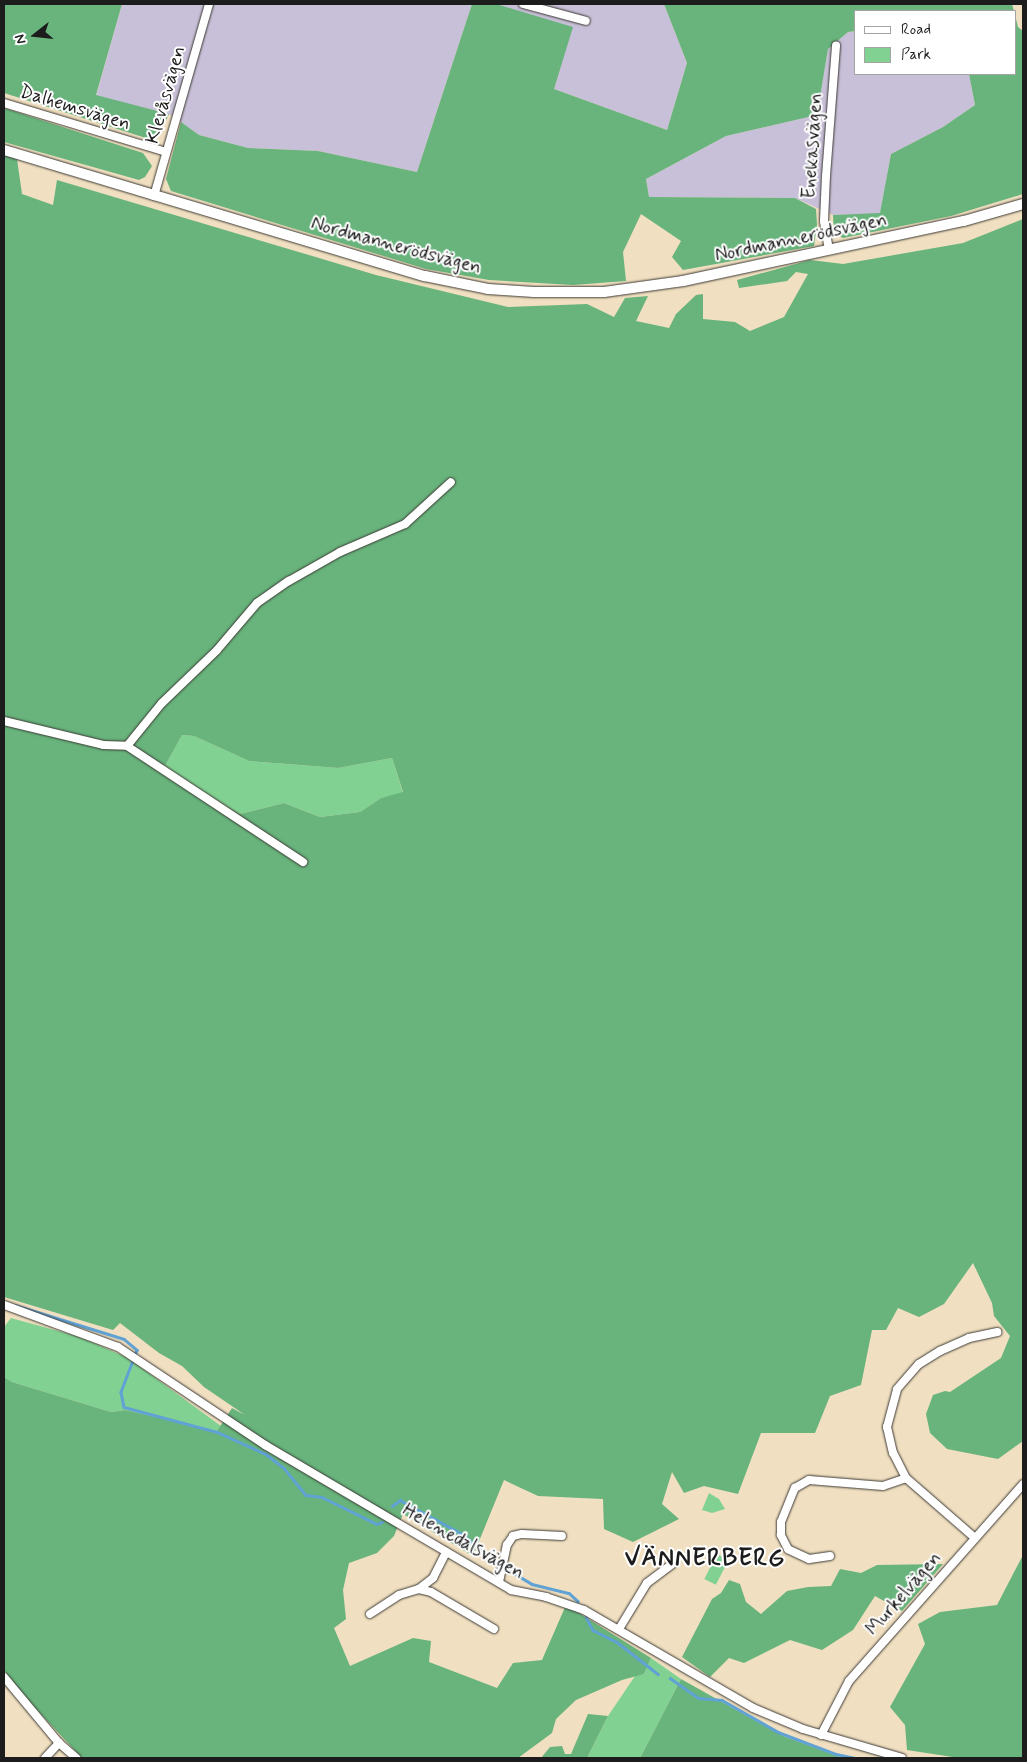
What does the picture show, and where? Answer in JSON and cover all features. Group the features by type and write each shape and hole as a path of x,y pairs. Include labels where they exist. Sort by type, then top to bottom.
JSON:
{"main road":[{"name":"Nordmannerödsvägen","path":"4,150 425,276 488,289 534,292 604,292 644,288 964,221 1023,204"}],"street":[{"name":"Klevåsvägen","path":"154,196 209,4"},
{"path":"523,4 586,21"},
{"name":"Enekasvägen","path":"829,250 824,221 836,44"},
{"name":"Dalhemsvägen","path":"4,103 166,152"},
{"path":"127,746 162,702 217,650 257,604 289,581 340,552 405,524 451,482"},
{"path":"4,721 103,745 127,746 304,862"},
{"name":"Helenedalsvägen","path":"4,1306 97,1338 134,1357 265,1445 511,1590 566,1603 619,1629 754,1708 803,1729 902,1758"},
{"path":"975,1538 906,1478 893,1453 887,1427 897,1388 919,1364 940,1351 969,1338 996,1332"},
{"path":"830,1556 809,1559 788,1548 780,1535 781,1522 795,1488 809,1480 883,1486 906,1478"},
{"name":"Murkelvägen","path":"821,1734 849,1681 1023,1484"},
{"path":"499,1582 507,1545 513,1536 518,1534 562,1536"},
{"path":"370,1614 399,1594 419,1589 433,1578 446,1552"},
{"path":"619,1629 647,1583 674,1562"},
{"path":"419,1589 432,1592 494,1629"},
{"path":"4,1677 59,1743 76,1758"},
{"path":"46,1758 59,1743"}],"shaded area":[{"path":"122,4 472,4 417,172 318,151 248,148 199,135 169,114 96,96"},
{"path":"496,4 664,4 687,63 667,130 554,89"},
{"path":"854,31 854,75 969,75 975,105 943,127 891,154 880,214 833,215 795,198 649,197 646,179 726,136 817,115 828,48 848,32"}],"green space":[{"path":"4,4 122,4 96,95 169,114 156,138 149,139 4,93"},
{"path":"472,4 496,4 573,27 554,89 667,130 687,63 664,4 1012,4 1014,10 854,10 854,31 848,32 828,49 817,115 726,136 646,179 649,197 795,198 816,209 817,225 814,246 683,270 672,257 681,241 641,214 623,252 626,281 573,285 489,280 426,269 171,191 166,179 181,122 199,135 248,148 318,151 417,172"},
{"path":"1017,23 1018,27 1023,31 1023,194 951,216 843,238 834,233 833,215 880,213 891,154 943,127 975,105 969,75 1017,75"},
{"path":"4,108 143,153 152,166 145,177 139,180 4,142"},
{"path":"4,155 17,159 22,194 53,205 57,180 376,275 508,307 587,304 614,317 625,298 648,296 636,321 669,328 676,314 696,295 703,294 703,319 735,322 750,331 784,317 808,274 796,272 787,281 739,288 737,280 810,260 843,264 963,243 1023,219 1023,1441 998,1459 947,1449 930,1433 926,1414 933,1395 945,1391 950,1392 1001,1358 1010,1336 994,1316 992,1303 973,1263 944,1304 919,1317 898,1308 886,1330 872,1330 861,1385 830,1396 815,1433 761,1433 738,1494 704,1486 684,1493 672,1472 662,1504 679,1519 633,1542 604,1529 603,1499 538,1496 504,1480 473,1556 403,1514 394,1536 377,1553 349,1563 343,1590 346,1619 334,1628 350,1666 413,1638 431,1641 429,1662 497,1688 513,1663 542,1660 566,1605 651,1658 644,1674 622,1680 576,1700 556,1719 552,1733 518,1758 82,1758 24,1696 4,1670 4,1377 12,1382 111,1412 125,1410 217,1431 232,1408 245,1415 204,1387 182,1366 159,1353 120,1323 113,1330 4,1297","holes":["182,735 194,736 249,761 338,768 392,758 403,792 381,798 360,812 320,817 284,803 240,814 164,768"]},
{"path":"182,735 194,736 249,761 338,768 392,758 403,793 381,798 360,812 320,817 284,803 240,814 164,768"},
{"path":"11,1318 80,1337 128,1358 221,1426 217,1431 125,1410 111,1412 12,1382 4,1377 4,1327"},
{"path":"709,1493 719,1499 725,1509 712,1513 702,1510"},
{"path":"717,1554 729,1560 716,1585 704,1579"},
{"path":"1023,1555 1023,1758 959,1758 907,1750 905,1725 890,1707 925,1644 918,1624 940,1612 997,1605"},
{"path":"943,1564 902,1611 875,1596 853,1630 822,1650 790,1640 744,1663 729,1658 710,1677 682,1657 712,1599 721,1593 729,1580 740,1584 746,1602 761,1614 787,1591 808,1587 831,1586 840,1569 861,1573 877,1565"},
{"path":"651,1658 681,1679 640,1758 587,1758 608,1716 635,1676 644,1674"},
{"path":"681,1679 783,1736 843,1758 640,1758"},
{"path":"588,1714 608,1716 587,1758 541,1758 550,1747 562,1746 565,1754 571,1754"}],"waterway":[{"path":"15,1305 124,1339 137,1350 121,1392 124,1407 217,1432 266,1454 284,1468 306,1495 322,1497 377,1524 382,1522"},
{"path":"392,1506 400,1500 462,1534 498,1564"},
{"path":"507,1569 532,1584 569,1593 578,1601"},
{"path":"586,1617 593,1630 617,1642 658,1674"},
{"path":"670,1678 699,1698 722,1700 778,1732 836,1754 855,1758"}],"district":[{"name":"VÄNNERBERG","path":"705,1559"}]}
